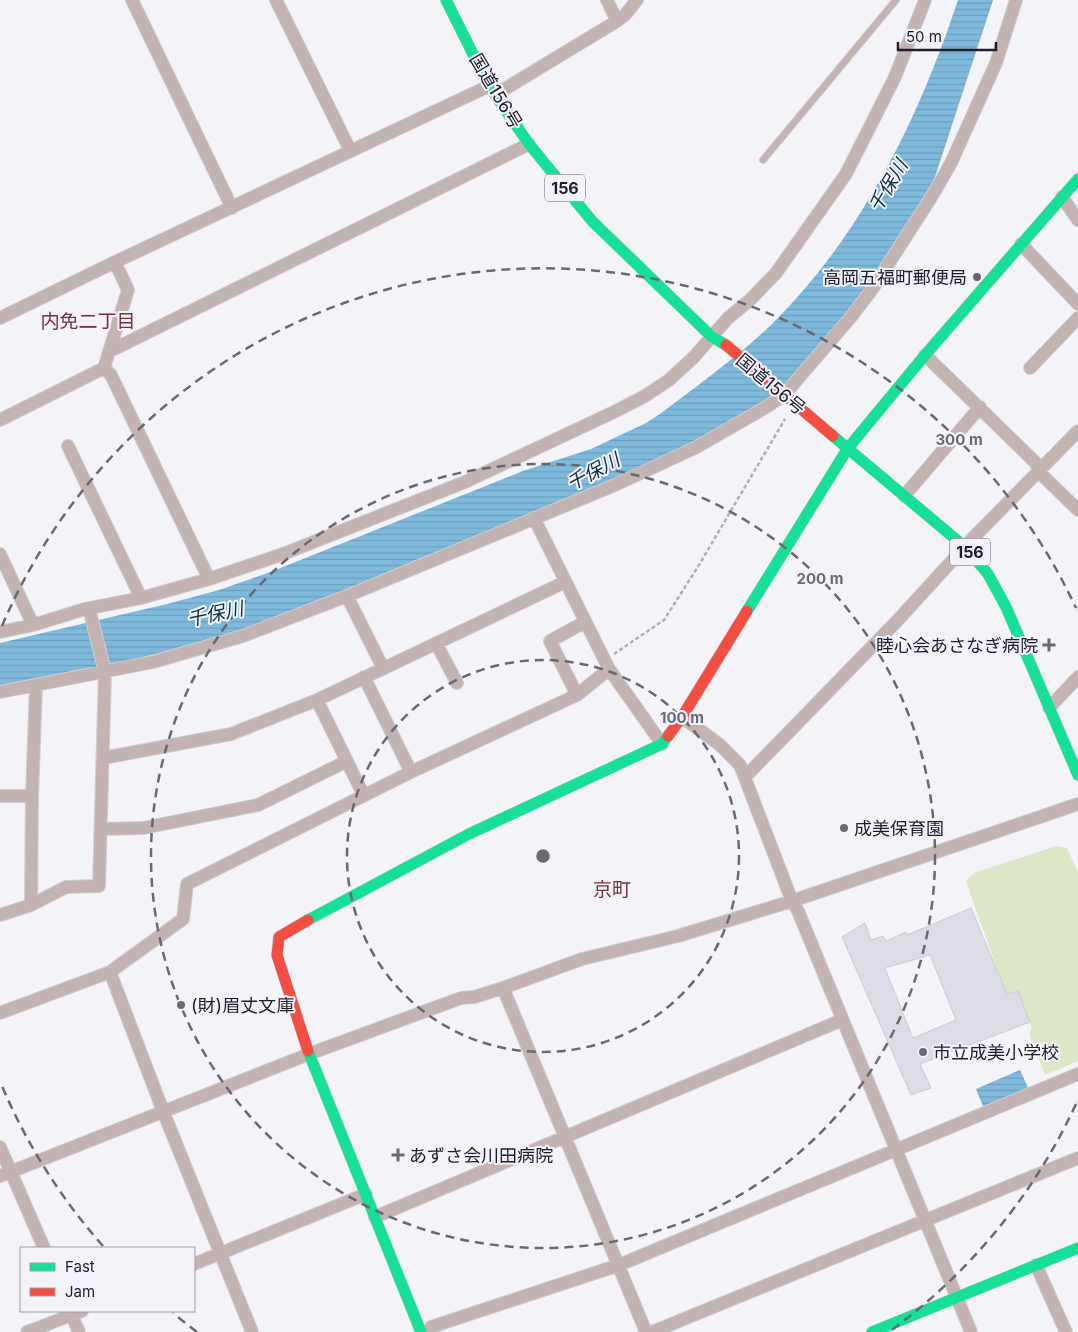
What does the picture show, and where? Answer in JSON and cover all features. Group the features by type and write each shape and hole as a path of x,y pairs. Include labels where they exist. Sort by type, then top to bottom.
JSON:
{"main road":[{"name":"国道156号","path":"446,0 489,86 529,144 592,220 712,336 725,344 965,547 988,574 1006,607 1078,775"},
{"path":"421,1332 309,1054 277,955 279,937 469,834 662,744 682,717 848,448 925,355 1078,178"},
{"path":"872,1332 1078,1248"}],"street":[{"path":"132,0 232,208"},
{"path":"276,0 350,150"},
{"path":"607,0 617,21"},
{"path":"0,318 350,150 489,86 498,93 617,21 625,15 637,0"},
{"path":"0,632 90,613 209,579 283,554 465,482 616,411 645,396 669,380 694,357 728,318 750,300 776,273 846,174 895,77 925,0"},
{"path":"0,692 104,669 153,662 243,636 347,596 615,486 695,448 768,406 782,394 851,317 873,288 932,196 951,163 996,63 1016,0"},
{"path":"110,351 529,144"},
{"path":"1062,197 1078,220"},
{"path":"1021,244 1078,304"},
{"path":"0,420 104,368 128,290 115,262"},
{"path":"1030,368 1078,318"},
{"path":"925,355 1036,463 1039,472 1078,510"},
{"path":"104,368 111,375 209,579"},
{"path":"904,496 980,407"},
{"path":"745,777 1078,431"},
{"path":"68,446 141,598"},
{"path":"534,518 607,664 662,744"},
{"path":"0,554 33,625"},
{"path":"103,758 232,734 317,700 565,582"},
{"path":"347,596 382,668"},
{"path":"0,915 32,905 66,887 99,886 104,669 90,613"},
{"path":"577,695 550,641 585,622"},
{"path":"436,643 457,683"},
{"path":"0,1014 110,972 183,919 187,884 411,772 577,695 607,664"},
{"path":"364,677 411,772"},
{"path":"1049,708 1078,678"},
{"path":"32,905 32,796 36,685"},
{"path":"317,700 364,796"},
{"path":"682,717 720,745 740,765 792,901 798,911 971,1332"},
{"path":"101,829 143,828 258,805 347,761"},
{"path":"0,796 32,796"},
{"path":"6,1174 309,1054 460,998 474,997 503,988 582,959 678,936 792,901 1078,804"},
{"path":"110,972 163,1111 252,1332"},
{"path":"503,988 646,1332"},
{"path":"375,1217 842,1020"},
{"path":"428,1332 431,1327 619,1265 1078,1074"},
{"path":"0,1147 6,1174 43,1247"},
{"path":"652,1332 1078,1158"},
{"path":"195,1264 366,1194"},
{"path":"1036,1265 1066,1332"},
{"path":"27,1332 74,1312 78,1332"}],"lane":[{"path":"763,160 896,0"}],"path":[{"path":"607,664 664,620 700,565 794,404"}],"green space":[{"path":"1056,846 1067,848 1078,873 1078,1061 1045,1075 1029,1034 1032,1028 1018,991 1006,994 966,881 974,873"}],"water":[{"name":"千保川","path":"958,0 993,0 932,186 876,277 785,391 690,447 438,554 269,621 209,640 117,664 0,686 0,643 219,590 273,571 523,471 591,449 646,423 660,414 746,348 772,324 834,252 884,173 906,131 943,44"},
{"path":"1020,1070 1029,1090 984,1109 976,1089"}],"building":[{"path":"971,908 1007,994 1018,991 1030,1022 920,1064 931,1088 911,1095 842,937 865,923 871,940 883,936 886,941 906,932 907,935","holes":["930,955 956,1020 913,1038 885,968"]}],"traffic: fast":[{"path":"446,0 489,86 529,144 592,221 712,337 726,345"},
{"path":"747,611 848,448 925,355 1078,179"},
{"path":"833,436 965,547 988,574 1006,607 1078,775"},
{"path":"308,920 469,834 662,744 668,736"},
{"path":"308,1051 421,1332"},
{"path":"872,1332 1078,1248"}],"traffic: jam":[{"path":"726,345 833,436"},
{"path":"668,736 682,717 747,611"},
{"path":"308,920 279,937 277,955 308,1051"}],"place":[{"name":"高岡五福町郵便局","path":"977,277"},
{"name":"睦心会あさなぎ病院","path":"1049,645"},
{"name":"成美保育園","path":"844,828"},
{"name":"(財)眉丈文庫","path":"181,1005"},
{"name":"市立成美小学校","path":"923,1052"},
{"name":"あずさ会川田病院","path":"398,1155"}],"district":[{"name":"内免二丁目","path":"88,321"},
{"name":"京町","path":"612,889"}]}
